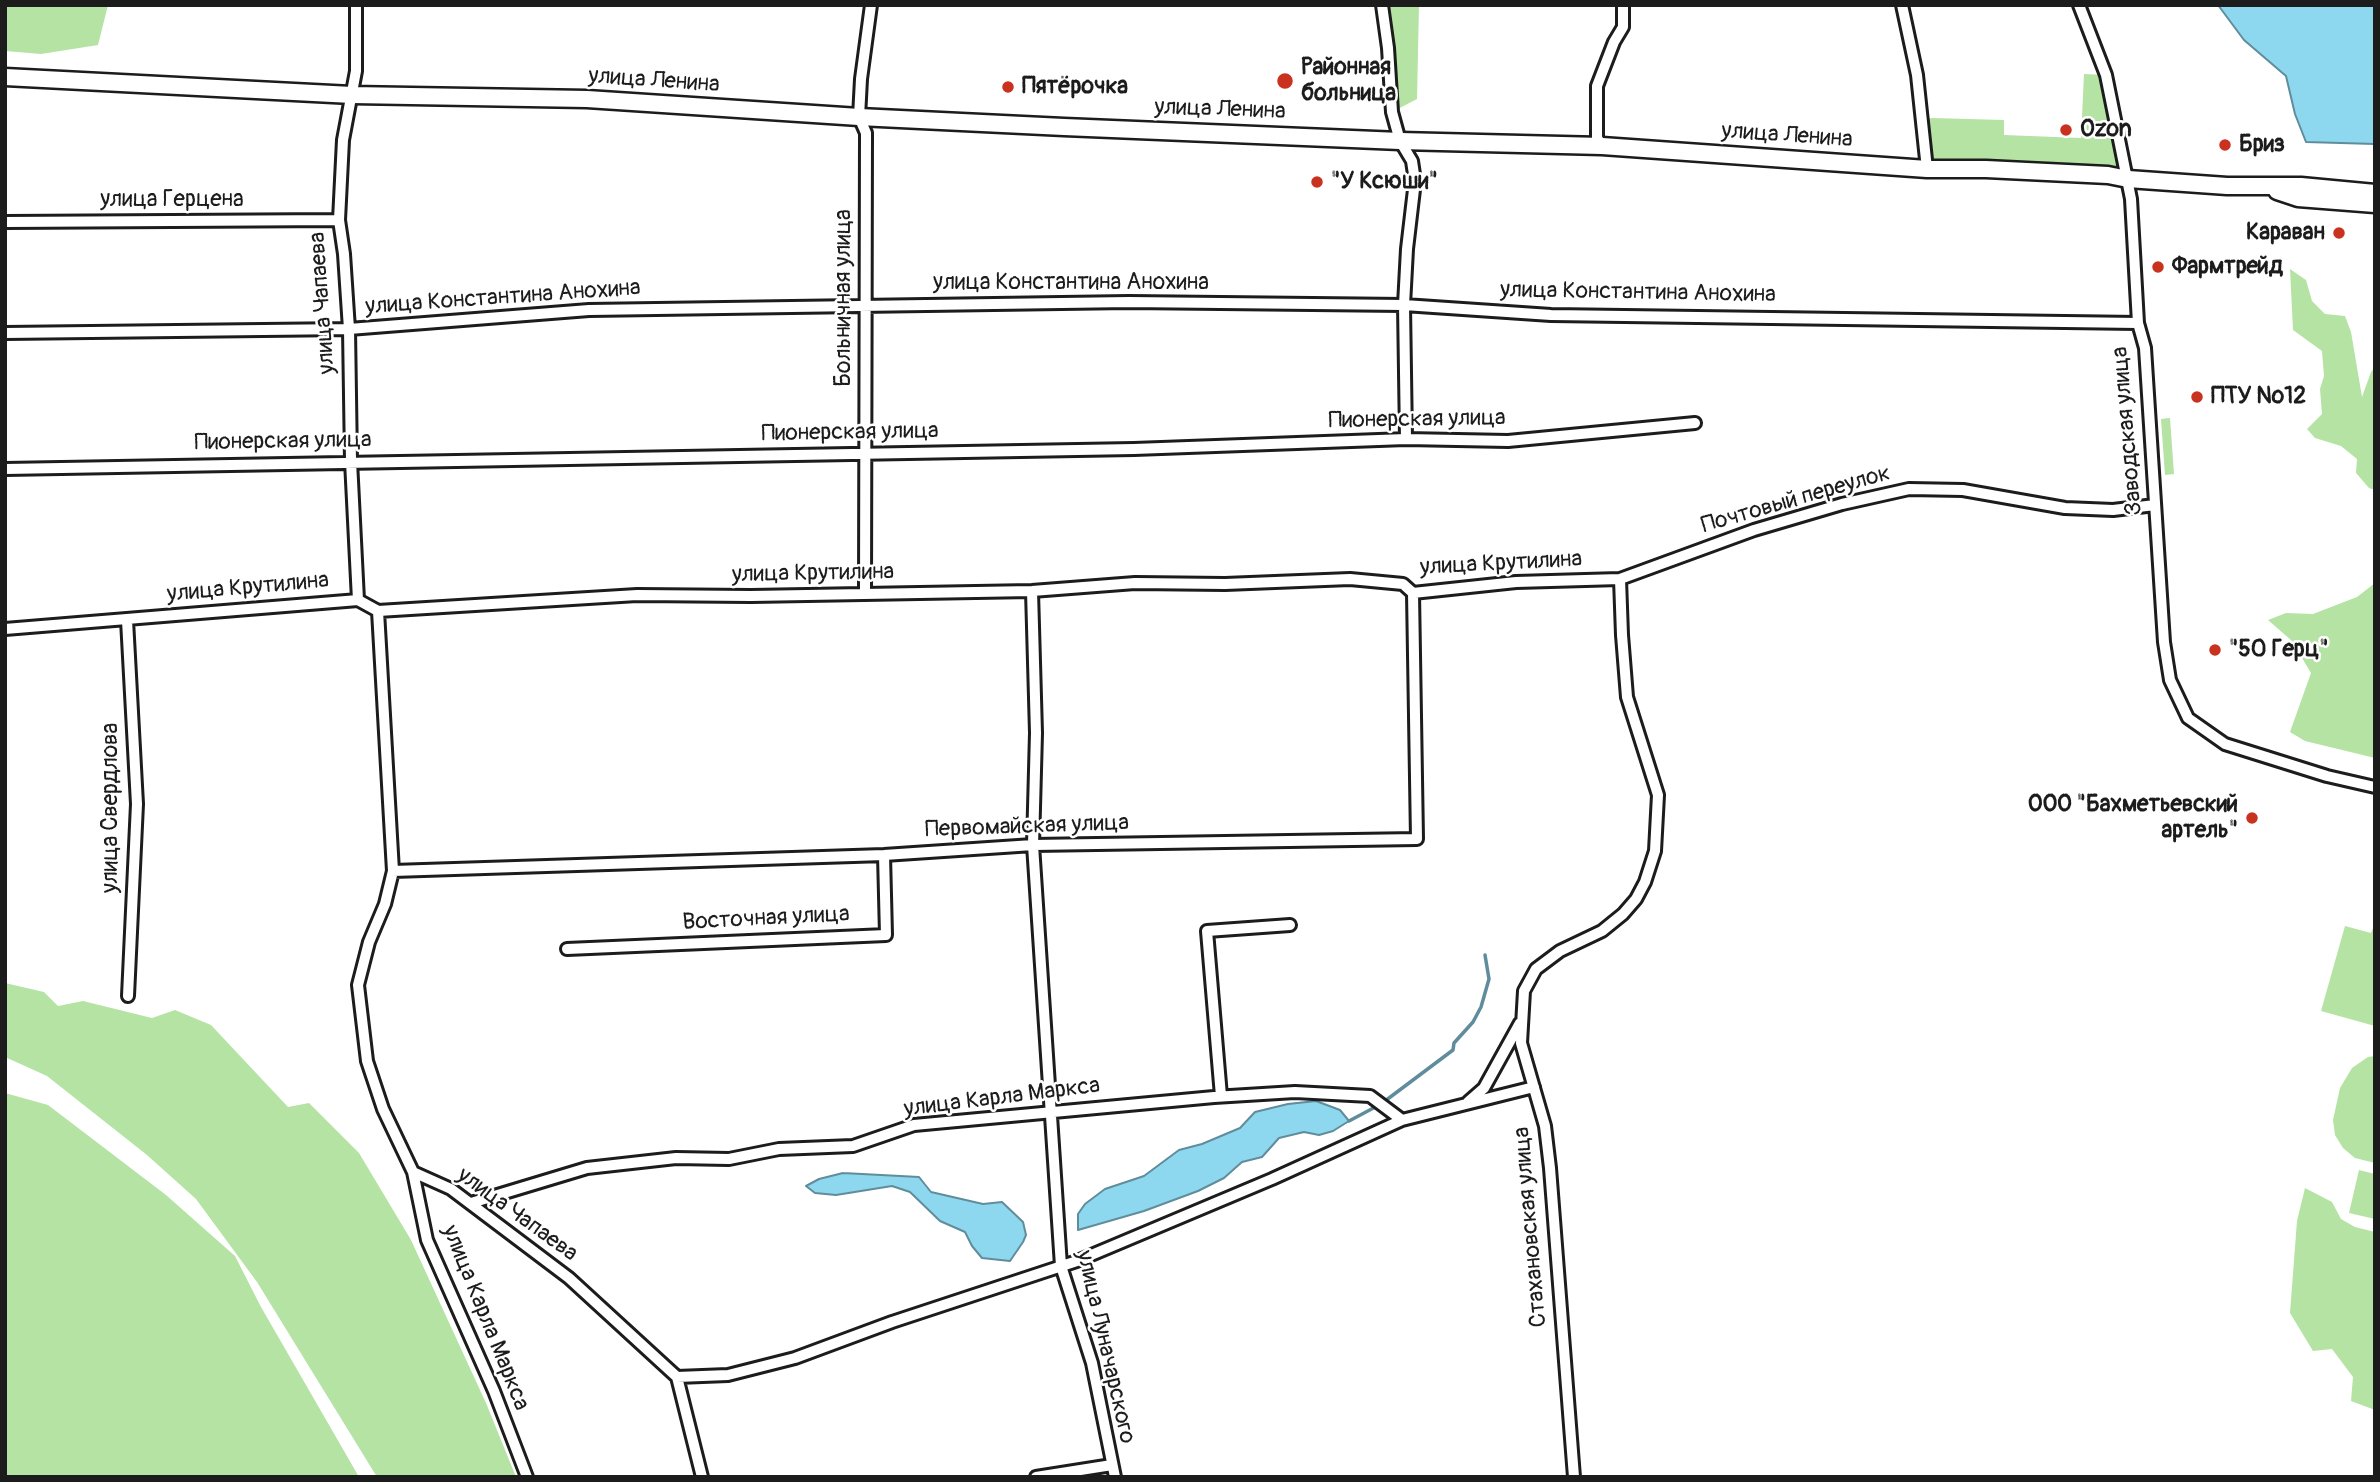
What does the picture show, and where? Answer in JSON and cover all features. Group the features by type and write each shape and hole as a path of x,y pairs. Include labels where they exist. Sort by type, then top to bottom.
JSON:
{"main road":[{"name":"улица Ленина","path":"5,77 352,95 587,99 859,117 1400,141 1602,146 1927,169 2108,175 2128,179 2264,187 2301,186 2375,192"},
{"name":"улица Ленина","path":"2264,187 2298,198 2375,204"}],"street":[{"name":"улица Чапаева","path":"356,5 356,71 343,140 339,220 349,329 351,461 358,600"},
{"name":"Больничная улица","path":"865,594 866,133 859,117 871,5"},
{"path":"1382,5 1392,112 1400,141 1412,161 1415,181 1404,305 1406,439"},
{"path":"1602,146 1597,138 1597,86 1614,42 1623,27 1623,5"},
{"path":"1902,5 1917,75 1927,169"},
{"name":"Заводская улица","path":"2079,5 2106,75 2128,179 2138,323 2145,348 2164,642 2170,680 2188,718 2225,744 2327,776 2375,787"},
{"name":"улица Герцена","path":"5,222 339,220"},
{"name":"улица Константина Анохина","path":"5,333 349,329 589,310 1129,302 1404,305 1551,315 2138,323"},
{"name":"Пионерская улица","path":"5,469 1134,449 1406,439 1508,442 1695,423"},
{"name":"Почтовый переулок","path":"1620,579 1754,530 1842,504 1909,489 1963,490 2065,508 2113,510 2155,505"},
{"name":"улица Крутилина","path":"5,629 358,600 378,611 637,595 1032,591 1135,583 1224,584 1350,579 1403,584 1413,593 1516,582 1620,579"},
{"name":"Стахановская улица","path":"1574,1477 1545,1126 1521,1043 1524,991 1536,969 1560,951 1602,930 1623,914 1636,899 1645,882 1655,851 1658,795 1627,697 1620,579"},
{"name":"улица Луначарского","path":"1032,591 1036,733 1033,845 1061,1266 1092,1363 1115,1477"},
{"name":"Первомайская улица","path":"393,871 884,855 1033,845 1417,839 1413,593"},
{"path":"378,611 393,871 385,904 369,942 358,985 367,1061 383,1109 413,1172"},
{"name":"улица Свердлова","path":"127,620 137,804 128,996"},
{"name":"Восточная улица","path":"567,949 886,935 884,855"},
{"path":"1221,1096 1207,931 1290,925"},
{"path":"1466,1105 1484,1088 1523,1017"},
{"path":"702,1477 677,1377 728,1375 795,1358 892,1322 1061,1266 1272,1179 1402,1120 1534,1087"},
{"name":"улица Карла Маркса","path":"471,1203 587,1168 676,1158 729,1159 779,1149 853,1146 914,1125 1221,1096 1295,1092 1370,1096 1402,1120"},
{"name":"улица Чапаева","path":"413,1172 452,1189 569,1278 677,1377"},
{"name":"улица Карла Маркса","path":"413,1172 427,1240 494,1391 527,1477"},
{"name":"улица Луначарского","path":"1036,1477 1112,1465"}],"green space":[{"path":"5,5 108,5 98,45 41,54 5,51"},
{"path":"1382,5 1419,5 1417,99 1392,112"},
{"path":"2084,74 2106,75 2128,179 1927,169 1923,124 1931,118 2004,120 2004,135 2081,138"},
{"path":"2290,269 2306,280 2312,301 2325,314 2345,316 2351,332 2362,397 2375,367 2375,490 2369,488 2356,473 2357,459 2341,446 2315,438 2307,429 2322,414 2322,351 2293,330"},
{"path":"2170,418 2174,474 2165,475 2161,419"},
{"path":"2375,583 2375,758 2305,741 2290,732 2311,673 2292,641 2268,620 2286,613 2313,614 2357,597"},
{"path":"2375,923 2375,1026 2321,1011 2345,926 2371,933"},
{"path":"5,983 44,992 58,1006 83,1001 152,1018 175,1010 211,1025 288,1107 309,1103 359,1153 411,1240 486,1403 516,1477 377,1477 257,1282 196,1199 147,1155 47,1076 5,1057"},
{"path":"2375,1056 2375,1163 2355,1158 2343,1148 2335,1135 2333,1120 2340,1088 2352,1068 2368,1057"},
{"path":"5,1093 48,1105 166,1195 235,1256 261,1307 359,1477 5,1477"},
{"path":"2359,1170 2375,1174 2375,1219 2349,1213"},
{"path":"2305,1188 2332,1202 2341,1219 2355,1227 2375,1232 2375,1410 2351,1401 2353,1377 2332,1349 2313,1351 2290,1313 2297,1221"}],"water":[{"path":"2218,5 2375,5 2375,144 2306,142 2295,114 2286,76 2244,40"},
{"path":"1316,1101 1340,1110 1349,1121 1333,1131 1319,1135 1304,1132 1279,1138 1262,1157 1242,1162 1224,1178 1198,1191 1144,1211 1078,1230 1078,1214 1085,1204 1105,1189 1144,1176 1179,1150 1202,1144 1240,1128 1255,1112"},
{"path":"843,1173 919,1177 931,1192 983,1204 1002,1202 1023,1222 1026,1235 1010,1261 982,1258 965,1232 940,1221 910,1192 892,1186 836,1195 815,1193 806,1186 819,1179"}],"waterway":[{"path":"1349,1121 1381,1104 1453,1050 1454,1043 1473,1022 1481,1007 1489,979 1485,955"}],"place":[{"name":"Районная больница","path":"1285,81"},
{"name":"Пятёрочка","path":"1008,87"},
{"name":"Ozon","path":"2066,130"},
{"name":"Бриз","path":"2225,145"},
{"name":"\"У Ксюши\"","path":"1317,182"},
{"name":"Караван","path":"2339,233"},
{"name":"Фармтрейд","path":"2158,267"},
{"name":"ПТУ №12","path":"2197,397"},
{"name":"\"50 Герц\"","path":"2215,650"},
{"name":"ООО \"Бахметьевский артель\"","path":"2252,818"}]}
